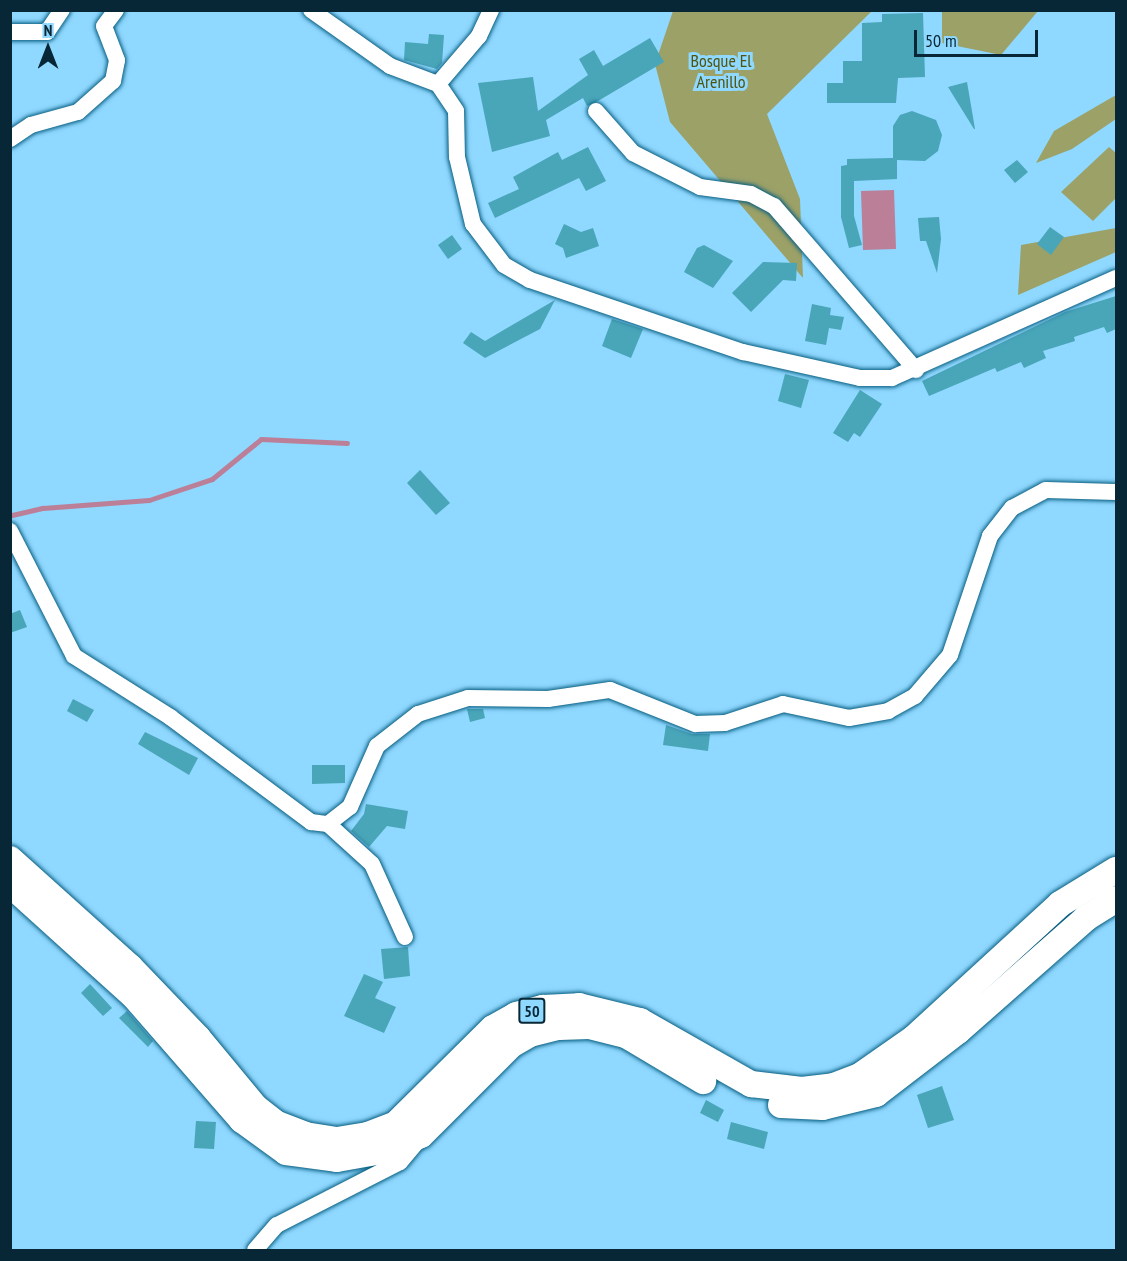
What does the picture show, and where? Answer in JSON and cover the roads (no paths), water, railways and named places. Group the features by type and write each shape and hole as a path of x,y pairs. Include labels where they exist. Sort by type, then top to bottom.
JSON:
{"highway":[{"name":"50","path":"10,859 130,967 198,1038 255,1107 305,1135 337,1140 368,1135 396,1124 493,1028 516,1015 543,1008 579,1006 622,1015 751,1084 802,1090 834,1086 860,1076 914,1038 1060,904 1116,870"},
{"name":"50","path":"10,884 133,995 242,1120 286,1152 337,1159 371,1155 421,1135 511,1045 530,1034 573,1025 626,1035 706,1082 747,1097 788,1106 854,1102 902,1076 1086,918 1116,899"}],"street":[{"path":"10,32 47,32 63,10"},
{"path":"10,138 31,124 78,112 113,81 117,60 104,26 116,10"},
{"path":"312,10 390,66 438,84 456,111 457,157 472,225 504,265 530,280 754,354 860,378 892,378 916,370 1116,278"},
{"path":"438,84 479,36 491,10"},
{"path":"596,111 633,153 700,187 751,194 774,206 916,370"},
{"path":"328,824 350,807 377,746 418,714 468,698 548,699 610,690 695,724 725,723 783,704 849,718 888,711 915,696 950,655 990,536 1012,508 1046,490 1116,492"},
{"path":"10,531 74,656 170,717 311,822 328,824 372,864 405,937"},
{"path":"255,1251 277,1225 400,1162 421,1135"}],"waterway":[{"path":"12,515 43,508 149,500 212,479 261,439 347,443"}],"park label":[{"name":"Bosque El Arenillo","path":"721,72"}]}
